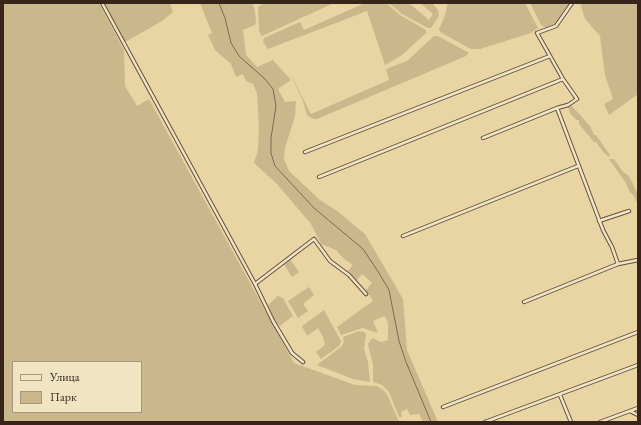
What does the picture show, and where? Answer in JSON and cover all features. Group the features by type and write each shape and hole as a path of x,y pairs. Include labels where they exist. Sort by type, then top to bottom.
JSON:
{"street":[{"path":"102,3 255,284 273,320 292,353 303,362"},
{"path":"483,138 568,105 577,98 537,33 556,26 572,3"},
{"path":"305,152 550,56"},
{"path":"320,177 564,79"},
{"path":"557,108 599,221 612,247 618,264"},
{"path":"403,236 578,166"},
{"path":"599,221 629,211"},
{"path":"255,284 314,239 330,261 349,275 366,294"},
{"path":"524,302 618,264 638,260"},
{"path":"443,407 638,332"},
{"path":"485,422 638,365"},
{"path":"560,394 571,422"},
{"path":"600,422 638,408"},
{"path":"630,411 638,415"}],"green space":[{"path":"3,3 99,3 124,50 125,86 137,106 149,99 294,363 355,385 377,386 387,394 399,422 3,422"},
{"path":"104,3 170,3 173,12 162,21 125,42"},
{"path":"200,3 252,3 255,11 256,22 255,25 243,30 246,55 257,67 273,60 291,80 278,89 285,102 296,101 295,116 285,148 284,159 289,171 320,200 337,211 365,234 403,299 407,350 438,422 423,422 419,414 410,415 407,409 401,412 402,417 399,417 389,392 382,385 373,382 373,365 368,344 372,338 381,342 388,340 388,324 384,316 373,321 378,333 363,328 341,335 337,327 373,301 366,290 372,283 362,274 357,280 348,271 353,265 344,259 336,250 321,244 311,224 277,184 254,163 258,150 259,127 257,93 253,84 246,81 243,74 236,77 231,64 215,50 208,35 212,33"},
{"path":"264,3 334,3 262,36 259,31 258,7"},
{"path":"365,3 386,3 400,15 426,30 426,33 402,55 385,65 367,11 268,49 263,42 264,38 300,22 304,30"},
{"path":"389,3 409,3 429,20 433,14 420,3 432,3 438,10 439,16 431,28 428,28 402,14"},
{"path":"448,3 525,3 538,28 531,33 480,49 471,49 440,32 439,29"},
{"path":"530,3 571,3 555,24 546,28 541,25"},
{"path":"580,3 638,3 638,94 609,115 604,104 613,99 605,75 600,36 585,19"},
{"path":"434,36 438,36 469,53 466,56 317,119 313,119 307,115 303,101 289,71 311,114 389,80 386,69 407,61"},
{"path":"571,105 590,126 594,135 596,135 610,155 609,157 579,124 579,120 576,120 570,113 568,107"},
{"path":"609,159 614,159 623,172 629,176 638,194 638,206 626,183"},
{"path":"289,258 299,272 292,277 283,263"},
{"path":"309,287 314,295 303,304 308,311 298,318 288,301"},
{"path":"278,296 283,298 293,316 280,326 274,320 268,305"},
{"path":"324,310 341,341 339,346 321,359 316,352 325,345 318,328 307,336 302,326"},
{"path":"359,331 366,334 364,349 368,362 370,382 353,379 317,365 341,347 344,342 343,337"}],"waterway":[{"path":"219,3 225,18 231,43 239,56 265,79 273,89 276,106 271,138 271,153 275,166 314,208 363,249 379,273 389,290 399,341 406,362 431,422"}]}
